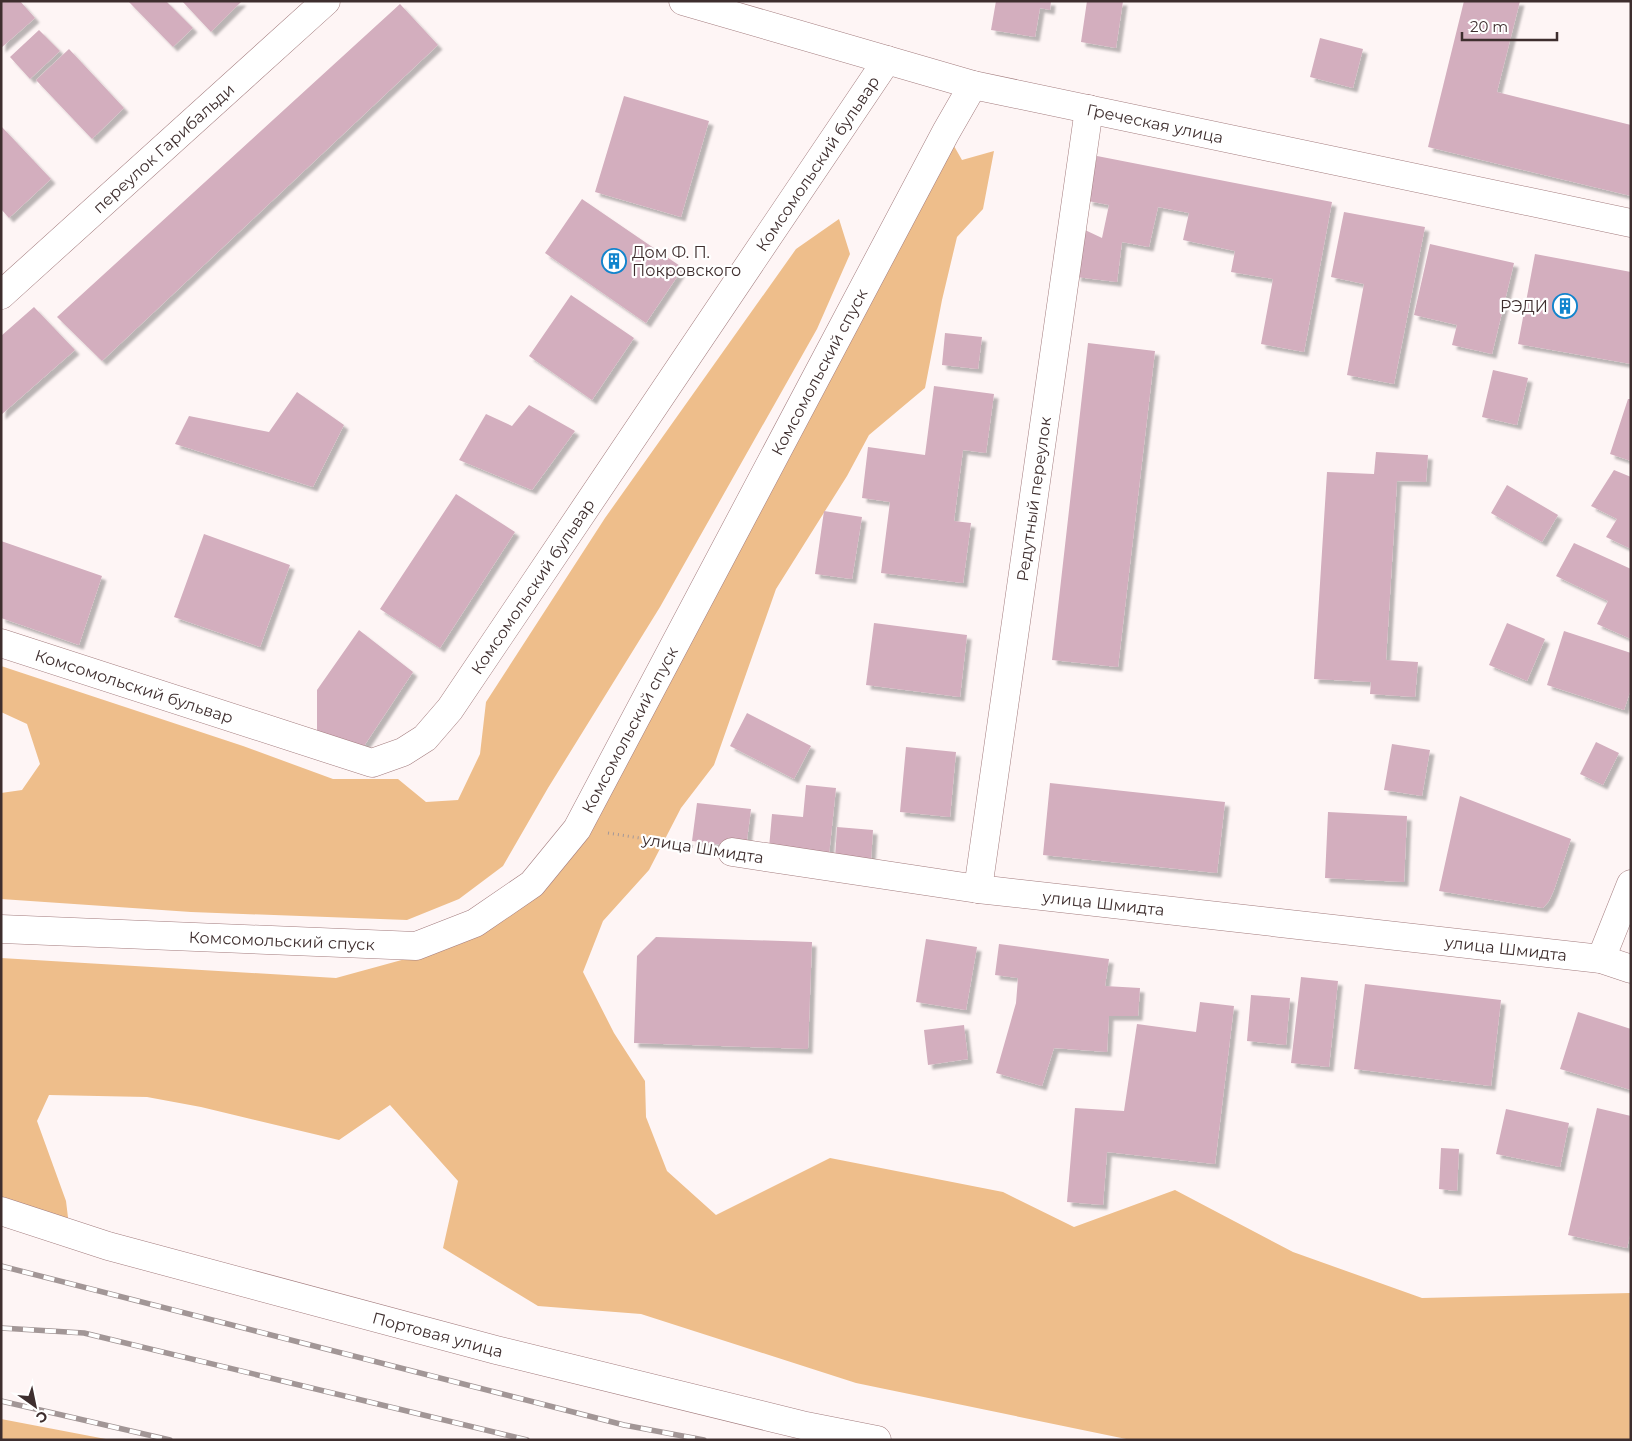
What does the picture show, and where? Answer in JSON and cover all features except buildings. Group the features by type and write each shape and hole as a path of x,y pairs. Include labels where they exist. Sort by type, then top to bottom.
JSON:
{"street":[{"name":"переулок Гарибальди","path":"1,295 326,1"},
{"name":"Греческая улица","path":"683,1 973,85 1631,223"},
{"name":"Комсомольский бульвар","path":"1,643 372,763 404,752 425,738 450,709 887,60"},
{"name":"Комсомольский спуск","path":"1,929 416,946 475,922 532,884 577,828 946,132 973,85"},
{"name":"Редутный переулок","path":"978,889 1089,109"},
{"name":"улица Шмидта","path":"732,852 978,889 1601,959 1631,969"},
{"path":"1601,959 1631,884"},
{"name":"Портовая улица","path":"1,1211 108,1246 496,1350 797,1424 877,1440"}],"path":[{"name":"улица Шмидта","path":"577,828 732,852"}],"shaded area":[{"path":"946,132 962,160 994,151 983,209 957,237 942,300 925,388 869,435 847,476 776,589 714,765 681,808 649,870 603,921 583,972 614,1033 645,1081 646,1117 667,1171 716,1215 830,1158 1003,1192 1074,1227 1175,1190 1293,1252 1422,1298 1631,1293 1631,1440 1131,1440 856,1383 641,1314 538,1306 443,1248 458,1181 390,1105 339,1140 201,1107 147,1097 49,1095 37,1121 66,1201 70,1234 1,1201 1,958 336,978 460,944 532,884"},
{"path":"839,219 850,254 817,329 660,607 548,788 503,866 459,899 407,920 191,912 1,899 1,793 22,790 40,764 27,724 1,712 1,666 243,746 333,779 398,779 426,802 458,800 480,754 486,702 605,518 796,249"},
{"path":"1,1419 111,1440 1,1440"}],"railway":[{"path":"1,1266 624,1425 704,1440"},
{"path":"1,1328 84,1333 527,1440"},
{"path":"1,1401 170,1440"}],"place":[{"name":"Дом Ф. П. Покровского","path":"614,261"},
{"name":"РЭДИ","path":"1565,306"}]}
